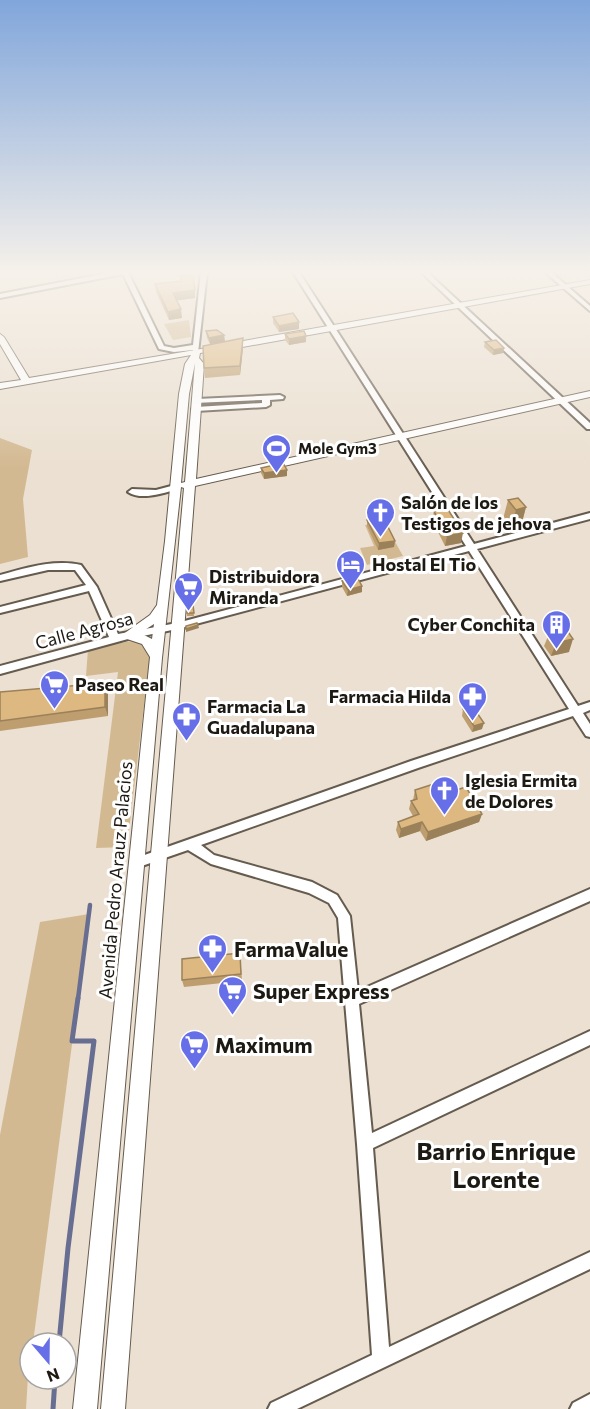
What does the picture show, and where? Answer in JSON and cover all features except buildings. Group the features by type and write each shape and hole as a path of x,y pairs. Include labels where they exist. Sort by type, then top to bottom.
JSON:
{"street":[{"path":"0,338 27,381"},
{"path":"156,338 165,354"},
{"path":"196,352 197,338"},
{"path":"0,386 165,354 196,352 277,338"},
{"path":"339,338 590,733"},
{"path":"493,338 590,427"},
{"name":"Avenida Pedro Arauz Palacios","path":"113,1409 177,626 178,542 175,488 200,364 196,352"},
{"path":"132,492 156,493 590,394"},
{"path":"193,400 266,405 266,398 280,397"},
{"name":"Avenida Pedro Arauz Palacios","path":"85,1409 161,608 191,484 187,432"},
{"name":"Calle Agrosa","path":"0,670 122,636 177,626 590,516"},
{"path":"0,578 56,565 78,567 122,636"},
{"path":"0,610 92,587"},
{"path":"122,636 154,618 161,608"},
{"path":"122,636 146,639 151,644 156,658"},
{"path":"136,864 416,764 590,706"},
{"path":"190,845 211,859 312,888 333,899 344,916 365,1144 381,1359"},
{"path":"352,1000 590,895"},
{"path":"123,1014 145,1012"},
{"path":"365,1144 588,1044"},
{"path":"104,1214 129,1216"},
{"path":"277,1409 590,1260"},
{"path":"579,1409 590,1403"}],"shaded area":[{"path":"0,438 32,450 23,499 28,557 0,564"},
{"path":"384,522 403,556 367,565 360,548 374,546 365,525"},
{"path":"131,641 141,642 150,656 127,847 96,848 118,672 86,676 88,649"},
{"path":"89,914 35,1331 18,1331 18,1391 27,1391 26,1409 0,1409 0,1135 40,922"}],"waterway":[{"path":"78,999 90,905"},
{"path":"60,1331 68,1248 94,1041 72,1041 78,998"},
{"path":"53,1409 54,1391"}],"place":[{"name":"Mole Gym3","path":"277,474"},
{"name":"Salón de los Testigos de jehova","path":"380,538"},
{"name":"Hostal El Tio","path":"351,590"},
{"name":"Distribuidora Miranda","path":"188,612"},
{"name":"Cyber Conchita","path":"556,650"},
{"name":"Paseo Real","path":"54,710"},
{"name":"Farmacia Hilda","path":"472,722"},
{"name":"Farmacia La Guadalupana","path":"186,742"},
{"name":"Iglesia Ermita de Dolores","path":"444,816"},
{"name":"FarmaValue","path":"213,974"},
{"name":"Super Express","path":"232,1016"},
{"name":"Maximum","path":"194,1070"}],"district":[{"name":"Barrio Enrique Lorente","path":"496,1164"}]}
